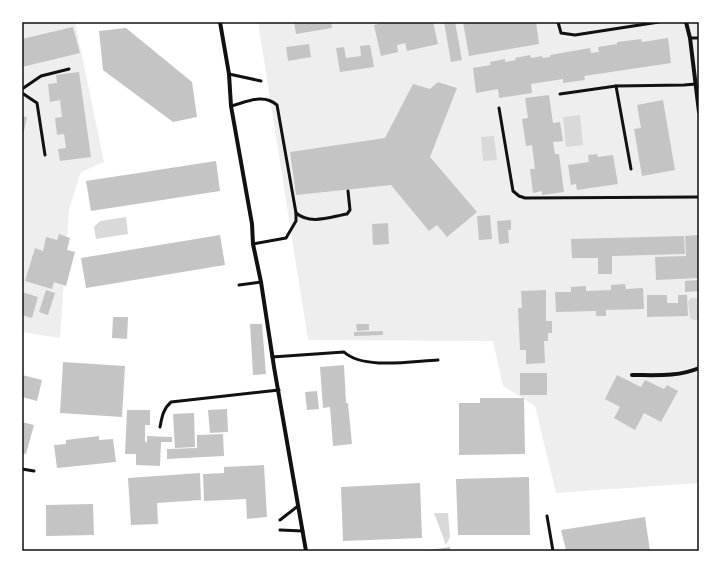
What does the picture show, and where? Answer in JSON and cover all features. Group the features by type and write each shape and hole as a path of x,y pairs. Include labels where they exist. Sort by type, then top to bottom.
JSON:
{"street":[{"path":"220,22 229,74 231,106 252,224 253,244 261,282 272,357 306,551"},
{"path":"686,22 690,38 699,112"},
{"path":"632,375 683,373 699,368"}],"lane":[{"path":"558,22 559,29 562,33 575,35 659,22"},
{"path":"690,38 699,38"},
{"path":"22,89 41,76 69,69"},
{"path":"229,74 261,81"},
{"path":"560,94 616,86 684,86 696,84"},
{"path":"616,86 631,169"},
{"path":"22,93 37,103 45,155"},
{"path":"231,106 264,98 271,100 277,105 296,213 296,221 286,238 253,244"},
{"path":"499,108 513,191 519,196 525,198 699,197"},
{"path":"296,213 301,217 309,219 321,219 347,214 350,210 348,191"},
{"path":"239,285 261,282"},
{"path":"272,357 344,352 353,358 372,363 438,360"},
{"path":"160,427 164,410 172,402 279,390"},
{"path":"22,469 34,471"},
{"path":"280,520 298,506"},
{"path":"547,516 552,551"},
{"path":"280,530 303,530"}],"shaded area":[{"path":"22,22 75,22 104,162 81,172 69,209 60,338 22,332"},
{"path":"258,22 699,22 699,483 556,493 535,406 503,386 493,341 308,340"},
{"path":"580,115 583,145 566,147 563,117"},
{"path":"494,136 497,160 483,161 481,137"},
{"path":"126,217 128,234 96,239 94,227 100,221"},
{"path":"691,298 696,298 699,300 699,319 694,320 690,318 688,302"},
{"path":"434,513 448,513 450,537 446,545"}],"building":[{"path":"294,22 331,22 332,28 296,34"},
{"path":"386,22 433,22 438,44 407,51 405,43 397,45 398,52 381,56 374,25"},
{"path":"444,22 455,22 462,60 451,62"},
{"path":"463,22 536,22 539,44 469,56"},
{"path":"73,27 80,53 22,67 22,39"},
{"path":"126,28 192,82 197,117 173,122 103,70 99,31"},
{"path":"668,38 671,63 584,76 585,80 563,83 563,79 531,84 532,93 499,98 498,89 476,93 473,68 491,65 490,62 505,59 505,62 530,55 531,58 542,56 543,58 550,57 550,55 590,48 591,53 599,52 598,47 617,44 617,42 641,39 642,42"},
{"path":"309,44 311,57 288,61 286,47"},
{"path":"370,45 374,67 340,72 336,48 344,47 346,58 361,56 360,46"},
{"path":"79,72 91,157 60,161 58,149 66,148 64,134 57,135 55,118 62,117 60,100 50,102 48,84 57,83 56,75"},
{"path":"438,82 457,88 430,157 477,212 447,237 437,225 429,231 391,185 296,195 290,152 385,138 413,84 430,89"},
{"path":"549,95 553,123 560,122 563,141 553,142 555,154 559,154 564,192 542,195 542,191 533,193 530,169 535,169 532,145 526,146 522,119 528,118 525,98"},
{"path":"663,100 675,170 642,176 634,129 641,128 637,105"},
{"path":"22,116 27,117 23,135 22,134"},
{"path":"597,154 598,157 613,155 618,184 577,190 576,184 571,185 568,165 589,162 588,155"},
{"path":"216,161 220,191 91,211 86,181"},
{"path":"490,215 492,239 479,240 477,216"},
{"path":"511,220 511,230 508,230 509,243 499,244 497,221"},
{"path":"388,223 389,244 373,245 372,224"},
{"path":"59,234 70,238 67,250 75,252 66,286 54,282 52,289 25,281 35,248 43,251 46,237 57,240"},
{"path":"220,235 225,265 86,288 81,258"},
{"path":"698,235 699,278 656,280 655,257 686,256 685,236"},
{"path":"684,236 685,254 612,256 612,274 598,274 598,258 572,258 571,239"},
{"path":"699,280 699,291 685,292 685,281"},
{"path":"625,284 626,289 643,288 644,309 606,310 606,316 596,316 596,311 556,312 555,292 571,292 571,287 586,286 586,291 611,290 611,285"},
{"path":"46,290 55,293 48,315 39,312"},
{"path":"546,290 546,321 552,321 552,333 548,333 548,341 544,341 545,363 526,364 526,350 520,350 518,308 522,308 521,291"},
{"path":"22,292 38,297 32,318 22,315"},
{"path":"647,295 667,295 667,303 678,303 678,295 687,295 688,316 647,317"},
{"path":"113,317 128,317 127,339 112,338"},
{"path":"250,324 262,324 266,374 253,375"},
{"path":"356,324 369,324 369,330 357,331"},
{"path":"383,331 383,335 354,336 354,332"},
{"path":"63,362 125,366 122,417 60,413"},
{"path":"344,365 346,403 348,403 352,444 333,446 330,407 323,408 320,367"},
{"path":"520,373 547,373 547,395 520,395"},
{"path":"22,375 42,380 37,401 22,397"},
{"path":"617,375 641,387 645,380 664,389 667,385 678,391 661,422 644,413 635,430 614,418 620,407 605,399"},
{"path":"317,391 319,409 307,410 305,392"},
{"path":"480,398 524,398 525,454 459,455 459,403 480,403"},
{"path":"227,409 228,432 210,433 208,410"},
{"path":"127,410 150,410 150,425 145,425 145,441 147,443 147,436 172,437 172,442 161,442 160,466 136,465 136,454 125,454"},
{"path":"194,413 195,447 175,448 173,414"},
{"path":"22,422 34,425 26,454 22,453"},
{"path":"223,434 224,456 167,459 167,449 197,448 197,435"},
{"path":"99,436 99,440 113,439 116,462 57,468 54,445 66,444 66,440"},
{"path":"264,465 267,517 247,519 246,499 204,501 203,474 224,473 224,467"},
{"path":"200,473 201,500 157,503 158,524 131,525 128,478"},
{"path":"529,477 530,535 458,535 456,479"},
{"path":"420,483 422,538 343,541 341,487"},
{"path":"93,504 94,535 46,536 46,505"},
{"path":"645,517 650,551 565,551 561,530"},
{"path":"450,547 450,551 429,551 429,550"}]}
